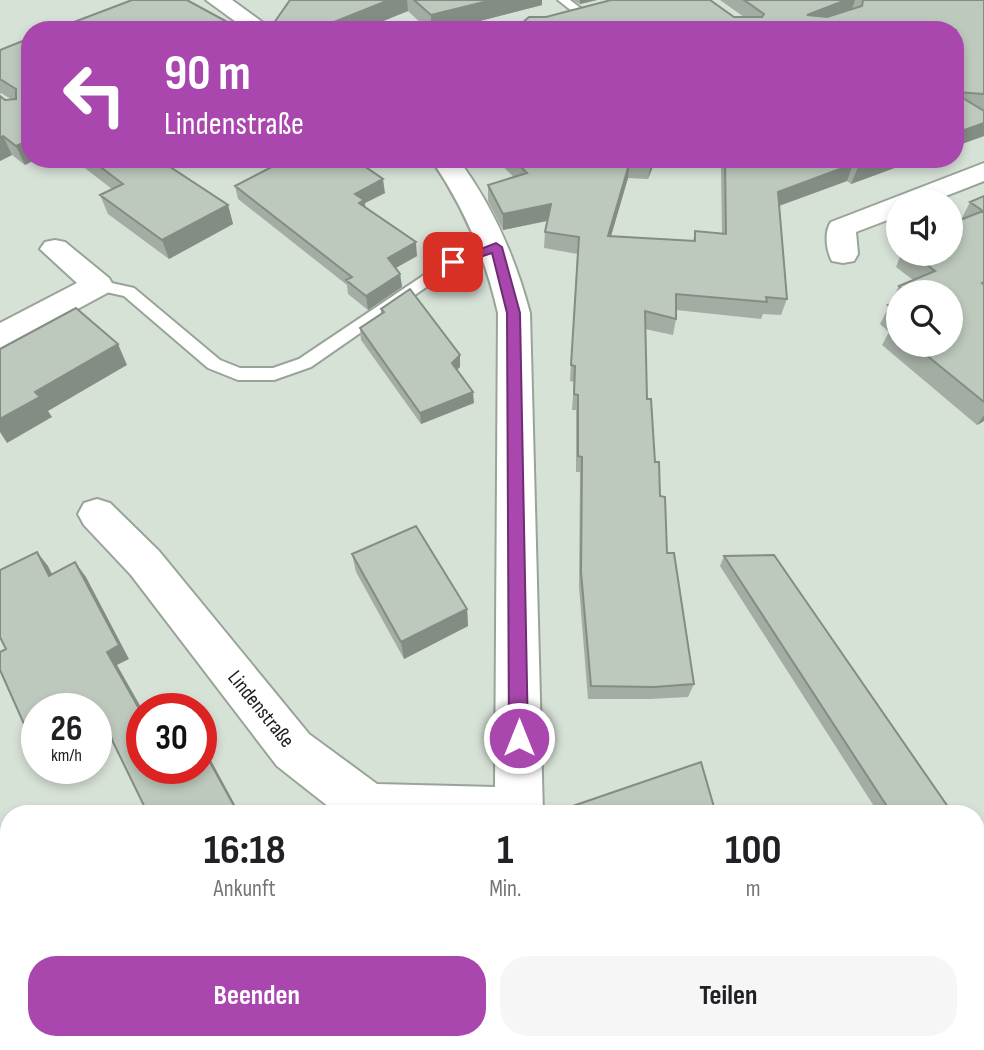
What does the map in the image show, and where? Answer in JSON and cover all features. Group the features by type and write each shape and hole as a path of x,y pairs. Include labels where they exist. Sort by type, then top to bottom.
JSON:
{"street":[{"path":"217,0 248,21"},
{"path":"567,11 607,6"},
{"name":"Lindenstraße","path":"451,168 496,247 514,313 519,805"},
{"path":"939,189 984,171"},
{"path":"843,254 841,228 886,211"},
{"path":"0,337 98,285 55,248"},
{"name":"Lindenstraße","path":"97,514 145,563 293,750 365,805"}],"lane":[{"path":"98,285 129,292 214,364 238,374 274,374 305,363 453,262 496,247"}],"building":[{"path":"132,0 187,0 226,21 77,21"},
{"path":"290,0 389,0 336,21 275,21"},
{"path":"414,0 492,0 431,15"},
{"path":"611,0 710,0 734,17 762,17 764,14 744,0 846,0 807,15 827,17 862,6 863,0 984,0 984,94 964,93 964,21 524,21 529,17 546,17"},
{"path":"21,42 21,144 16,146 3,136 0,138 0,96 5,100 16,99 16,89 0,79 0,50"},
{"path":"964,99 984,111 984,123 964,130"},
{"path":"102,168 172,168 228,205 162,240 100,195 123,184"},
{"path":"270,168 367,168 383,179 355,194 364,200 359,203 416,242 388,258 400,274 366,296 346,280 352,277 235,186"},
{"path":"522,168 628,168 608,236 695,241 695,231 726,234 725,168 842,168 778,192 787,299 766,297 767,302 676,294 676,319 645,311 647,399 651,399 655,462 659,462 660,496 665,497 667,553 674,553 694,684 654,687 591,686 581,572 582,457 578,456 575,366 571,365 579,237 545,232 551,204 503,214 488,185 527,173"},
{"path":"984,196 984,402 929,357 963,357 963,280 913,280 935,271 929,266 963,266 963,219 983,211 970,202"},
{"path":"410,289 460,355 452,363 473,392 420,413 360,328 384,312 381,309"},
{"path":"76,308 118,344 35,392 40,397 0,419 0,349"},
{"path":"416,526 467,609 401,642 352,554"},
{"path":"37,552 49,576 75,562 119,645 107,652 130,693 126,693 126,769 112,739 112,693 21,693 21,717 0,670 0,652 6,649 0,637 0,570"},
{"path":"774,555 947,805 886,805 724,556"},
{"path":"701,762 713,805 576,805"},
{"path":"217,775 234,805 144,805 133,784 217,784"}],"route":[{"path":"453,262 496,247 507,279 514,313 519,738"}]}
